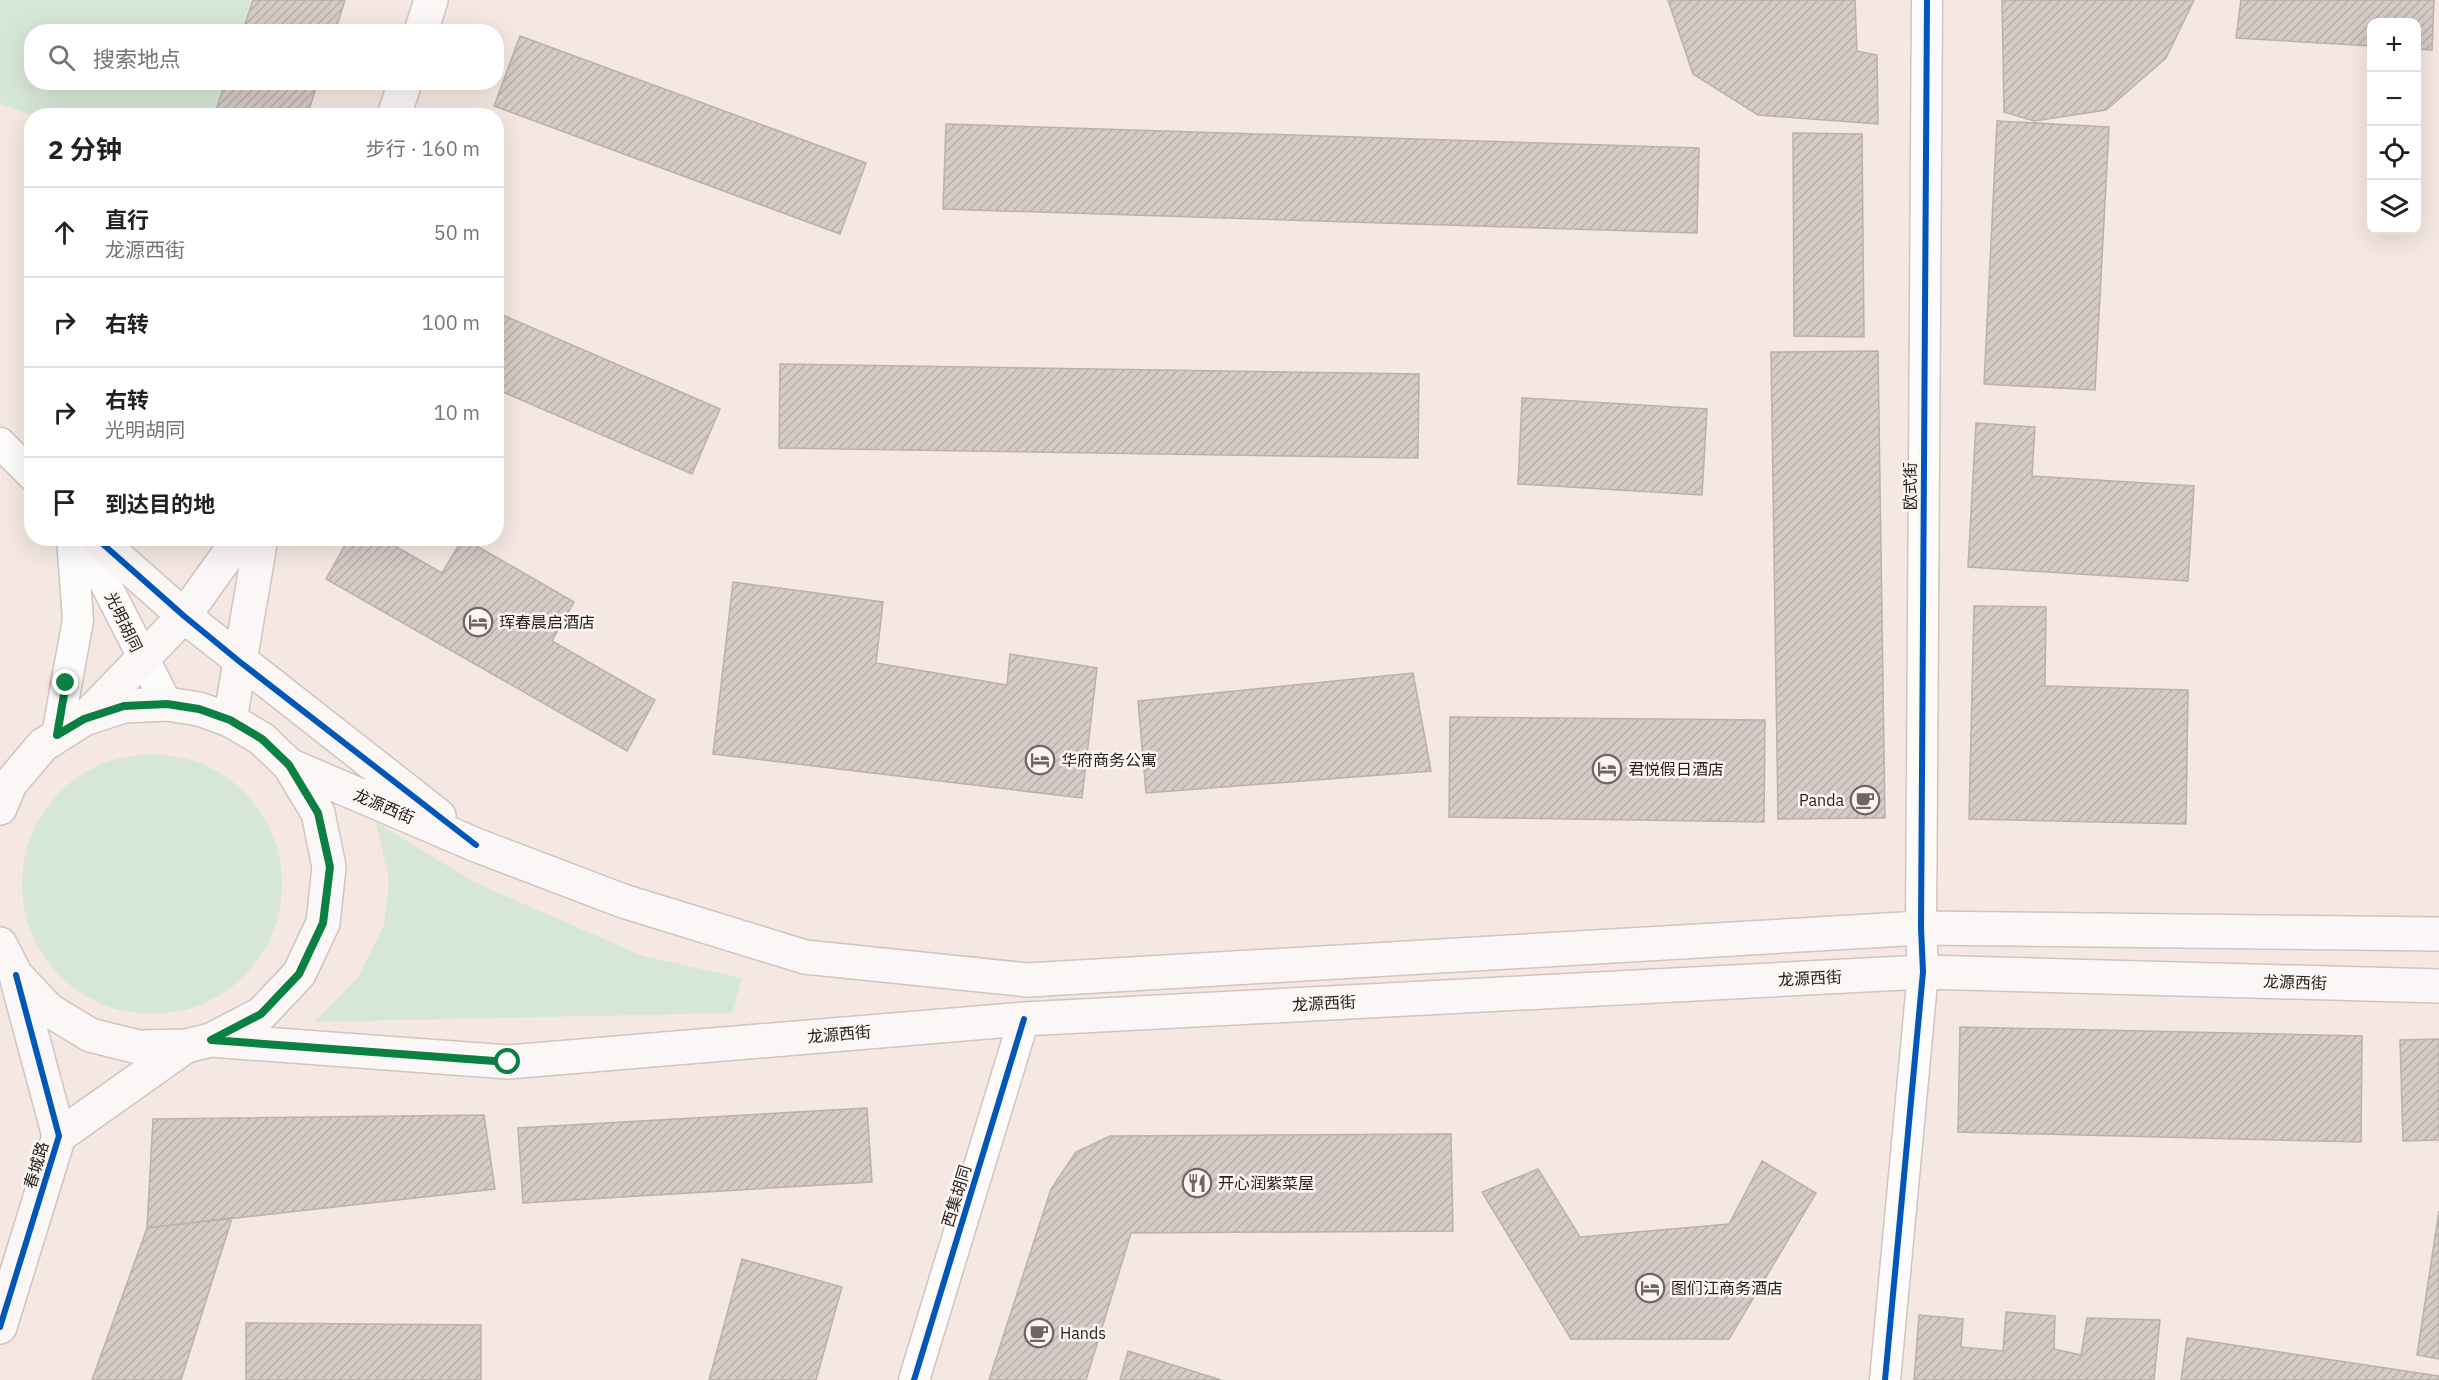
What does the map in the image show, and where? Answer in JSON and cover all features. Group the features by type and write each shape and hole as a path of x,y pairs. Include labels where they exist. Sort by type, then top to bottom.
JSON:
{"main road":[{"path":"424,24 431,0"},
{"path":"397,108 402,90"},
{"path":"105,546 240,662 476,845"},
{"path":"0,808 10,784 184,616 234,546"},
{"path":"230,720 260,546"},
{"path":"0,757 124,706 167,704 199,709 230,720 262,739 289,765"},
{"name":"龙源西街","path":"289,765 476,845 623,901 805,957 1028,980 1921,928 2439,934"},
{"name":"春城路","path":"59,1136 199,1043 261,1014 299,974 323,923 330,867 318,813 289,765"},
{"path":"0,944 16,975"},
{"name":"龙源西街","path":"16,975 49,1010 90,1035 138,1047 199,1043 508,1062 1024,1019 1923,972 2439,986"},
{"name":"春城路","path":"0,1327 59,1136 16,975"}],"street":[{"name":"欧式街","path":"1885,1380 1923,972 1921,928 1927,0"},
{"path":"0,443 24,467"},
{"path":"61,733 78,620 73,546"},
{"name":"光明胡同","path":"86,546 167,704"},
{"name":"西集胡同","path":"914,1380 1024,1019"}],"green space":[{"path":"0,0 251,0 243,24 24,24 24,90 222,90 215,108 24,108 24,112 0,104"},
{"path":"139,754 165,754 190,759 213,769 235,783 253,801 267,823 277,846 282,884 277,922 267,945 253,967 235,985 213,999 190,1009 165,1014 139,1014 114,1009 91,999 69,985 51,967 37,945 27,922 22,897 22,871 27,846 37,823 51,801 69,783 91,769 114,759"},
{"path":"376,822 474,882 643,956 742,978 732,1013 314,1022 359,976 384,926 389,879"}],"building":[{"path":"253,0 345,0 338,24 245,24"},
{"path":"1668,0 1855,0 1857,51 1877,55 1878,124 1758,115 1693,74"},
{"path":"2002,0 2194,0 2166,58 2106,110 2034,121 2004,112"},
{"path":"2241,0 2434,0 2432,50 2421,49 2421,18 2367,18 2367,46 2236,38"},
{"path":"520,36 866,163 840,234 494,106 500,90 504,90 504,79"},
{"path":"222,90 315,90 310,108 217,108"},
{"path":"1997,121 2109,127 2095,390 1984,384"},
{"path":"946,124 1699,148 1697,233 943,209"},
{"path":"1793,133 1862,134 1864,337 1794,336"},
{"path":"504,315 720,409 692,474 504,392"},
{"path":"1878,351 1885,818 1778,819 1771,352"},
{"path":"780,364 1419,374 1418,458 779,448"},
{"path":"1522,398 1707,409 1702,495 1518,484"},
{"path":"1976,423 2035,427 2032,476 2194,486 2188,581 1968,567"},
{"path":"345,546 395,546 442,573 458,546 477,546 574,602 552,641 655,700 627,751 326,579"},
{"path":"733,582 883,602 876,663 1007,685 1010,654 1097,668 1082,798 713,754"},
{"path":"1974,606 2046,607 2045,686 2188,690 2186,824 1969,819"},
{"path":"1413,673 1431,771 1146,793 1138,701"},
{"name":"君悦假日酒店","path":"1450,717 1765,720 1764,822 1449,817"},
{"path":"1960,1027 2362,1036 2361,1142 1958,1132"},
{"path":"2439,1039 2439,1140 2403,1141 2400,1040"},
{"path":"867,1108 872,1182 523,1203 518,1128"},
{"path":"484,1115 495,1189 147,1228 153,1119"},
{"path":"1451,1134 1453,1231 1131,1233 1086,1380 989,1380 1051,1189 1076,1152 1110,1136"},
{"name":"图们江商务酒店","path":"1762,1161 1816,1193 1729,1339 1571,1339 1482,1192 1538,1169 1580,1237 1729,1224"},
{"path":"2439,1211 2439,1359 2417,1355"},
{"path":"232,1218 181,1380 92,1380 147,1228"},
{"path":"742,1259 842,1287 816,1380 709,1380"},
{"path":"2006,1312 2055,1316 2054,1349 2081,1355 2087,1318 2160,1320 2154,1380 1914,1380 1919,1315 1963,1319 1961,1347 2003,1351"},
{"path":"246,1323 481,1325 481,1380 246,1380"},
{"path":"2187,1338 2439,1376 2439,1380 2181,1380"},
{"path":"1128,1351 1221,1380 1120,1380"}],"cycle path":[{"path":"1885,1380 1923,972 1921,928 1927,0"},
{"path":"105,546 240,662 476,845"},
{"path":"0,1327 59,1136 16,975"},
{"path":"914,1380 1024,1019"}],"place":[{"name":"珲春晨启酒店","path":"478,622"},
{"name":"华府商务公寓","path":"1040,760"},
{"name":"君悦假日酒店","path":"1607,769"},
{"name":"Panda","path":"1865,800"},
{"name":"开心润紫菜屋","path":"1197,1183"},
{"name":"图们江商务酒店","path":"1650,1288"},
{"name":"Hands","path":"1039,1333"}],"route":[{"path":"66,683 57,735 84,719 124,706 167,704 199,709 230,720 262,739 289,765 318,813 330,867 323,923 299,974 261,1014 211,1040 508,1062"}]}
